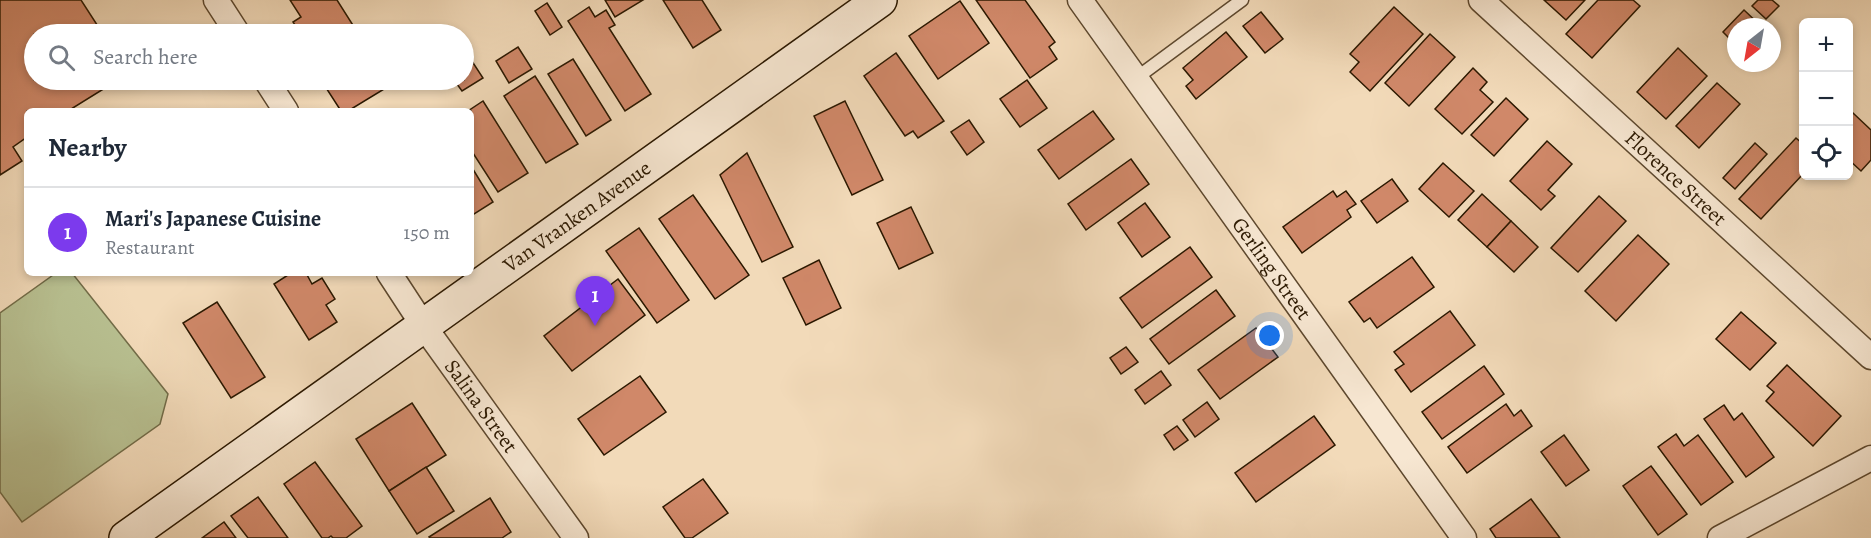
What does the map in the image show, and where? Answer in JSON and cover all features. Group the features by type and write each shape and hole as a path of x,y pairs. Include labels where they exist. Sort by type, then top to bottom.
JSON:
{"street":[{"path":"216,0 232,24"},
{"name":"Van Vranken Avenue","path":"126,538 880,0"},
{"name":"Gerling Street","path":"1080,0 1464,538"},
{"name":"Florence Street","path":"1480,0 1871,357"},
{"path":"272,90 284,108"},
{"name":"Salina Street","path":"391,276 423,325 576,538"},
{"path":"1720,538 1749,531 1871,459"}],"lane":[{"path":"1135,79 1242,0"}],"green space":[{"path":"52,276 74,276 168,394 160,424 22,522 0,492 0,313"}],"building":[{"path":"0,0 81,0 97,24 24,24 24,90 102,90 73,108 24,108 24,139 13,147 22,161 0,175"},
{"path":"290,0 337,0 352,24 294,24 293,22 301,17"},
{"path":"605,0 643,0 615,17"},
{"path":"663,0 702,0 721,30 693,48"},
{"path":"976,0 1025,0 1055,42 1049,47 1057,59 1030,78"},
{"path":"1544,0 1585,0 1566,20"},
{"path":"1598,0 1633,0 1640,6 1592,58 1566,34"},
{"path":"1758,0 1772,0 1779,6 1765,18 1752,6"},
{"path":"960,1 989,43 938,79 909,36"},
{"path":"547,3 562,27 550,35 535,11"},
{"path":"589,7 595,17 606,10 615,25 609,28 651,94 625,111 568,21"},
{"path":"1394,7 1423,34 1370,91 1350,72 1359,62 1350,54"},
{"path":"1744,10 1752,18 1736,18"},
{"path":"1261,12 1283,39 1265,53 1243,26"},
{"path":"1226,32 1247,57 1196,99 1186,86 1193,80 1183,68"},
{"path":"1430,34 1455,57 1409,106 1385,83"},
{"path":"518,47 532,69 509,83 496,61"},
{"path":"1678,48 1707,76 1666,119 1637,92"},
{"path":"896,53 944,121 918,138 913,131 905,136 864,76"},
{"path":"573,59 611,120 586,136 548,74"},
{"path":"474,64 483,78 474,84"},
{"path":"1473,68 1487,82 1480,90 1493,102 1462,134 1435,109"},
{"path":"535,76 578,144 546,163 504,96"},
{"path":"1027,80 1047,108 1020,127 1000,99"},
{"path":"1717,83 1740,104 1699,148 1676,126"},
{"path":"327,90 383,90 353,108 339,108"},
{"path":"1506,98 1528,119 1494,156 1471,135"},
{"path":"483,101 528,173 498,192 474,155 472,108"},
{"path":"845,101 883,180 852,195 814,116"},
{"path":"1093,111 1114,139 1059,179 1038,150"},
{"path":"1853,113 1871,130 1871,160 1861,171 1853,164"},
{"path":"969,120 984,142 967,155 951,132"},
{"path":"1796,138 1799,141 1799,178 1761,219 1739,199"},
{"path":"1547,141 1572,164 1548,190 1555,196 1541,210 1510,181"},
{"path":"1755,143 1767,154 1735,189 1723,178"},
{"path":"747,153 793,247 762,262 720,175"},
{"path":"1131,159 1149,184 1086,230 1068,204"},
{"path":"1443,163 1474,191 1449,217 1419,189"},
{"path":"474,171 493,202 474,214"},
{"path":"1392,179 1408,201 1377,223 1361,201"},
{"path":"1333,191 1337,197 1346,191 1356,204 1347,210 1351,217 1302,253 1283,227"},
{"path":"1482,194 1511,221 1487,247 1458,220"},
{"path":"693,195 749,275 715,299 659,219"},
{"path":"1599,196 1626,221 1578,272 1551,248"},
{"path":"1145,203 1170,237 1142,257 1118,223"},
{"path":"911,207 933,253 899,269 877,223"},
{"path":"1511,221 1538,247 1514,272 1487,247"},
{"path":"639,228 689,300 657,323 606,251"},
{"path":"1638,235 1669,264 1616,321 1585,291"},
{"path":"1190,247 1212,277 1142,328 1120,298"},
{"path":"1412,257 1434,287 1377,328 1370,318 1364,322 1349,302"},
{"path":"819,260 841,308 806,325 783,278"},
{"path":"286,276 308,276 312,284 322,278 335,299 326,305 337,322 309,340 274,284"},
{"path":"618,279 645,315 572,371 544,336"},
{"path":"1216,290 1235,316 1169,364 1150,339"},
{"path":"217,302 265,377 231,398 183,323"},
{"path":"1450,311 1475,345 1411,392 1395,370 1404,364 1394,352"},
{"path":"1741,312 1776,343 1750,370 1716,339"},
{"path":"1256,328 1278,357 1220,399 1198,370"},
{"path":"1126,347 1138,362 1121,374 1110,358"},
{"path":"1787,365 1841,416 1813,446 1766,401 1774,392 1767,386"},
{"path":"1484,366 1504,394 1442,439 1422,412"},
{"path":"1161,371 1171,385 1145,404 1135,390"},
{"path":"640,376 666,412 604,455 578,419"},
{"path":"1207,402 1219,419 1195,437 1183,420"},
{"path":"412,403 446,455 389,491 356,439"},
{"path":"1506,404 1514,416 1521,410 1532,426 1467,473 1448,447"},
{"path":"1724,405 1734,420 1742,413 1774,457 1746,477 1704,419"},
{"path":"1314,416 1335,445 1256,502 1235,473"},
{"path":"1177,426 1188,440 1174,450 1164,435"},
{"path":"1676,434 1684,446 1698,435 1733,482 1701,505 1658,447"},
{"path":"1564,435 1589,470 1566,486 1541,452"},
{"path":"315,462 362,526 346,538 331,536 322,538 284,484"},
{"path":"1651,466 1687,514 1658,535 1623,486"},
{"path":"426,467 454,511 417,534 389,491"},
{"path":"703,479 728,513 692,538 685,538 663,507"},
{"path":"258,497 288,538 248,538 231,516"},
{"path":"490,498 511,532 502,538 429,537"},
{"path":"1531,499 1560,538 1496,538 1490,529"},
{"path":"224,522 236,538 202,538"}],"place":[{"name":"Mari's Japanese Cuisine","path":"595,326"}]}
